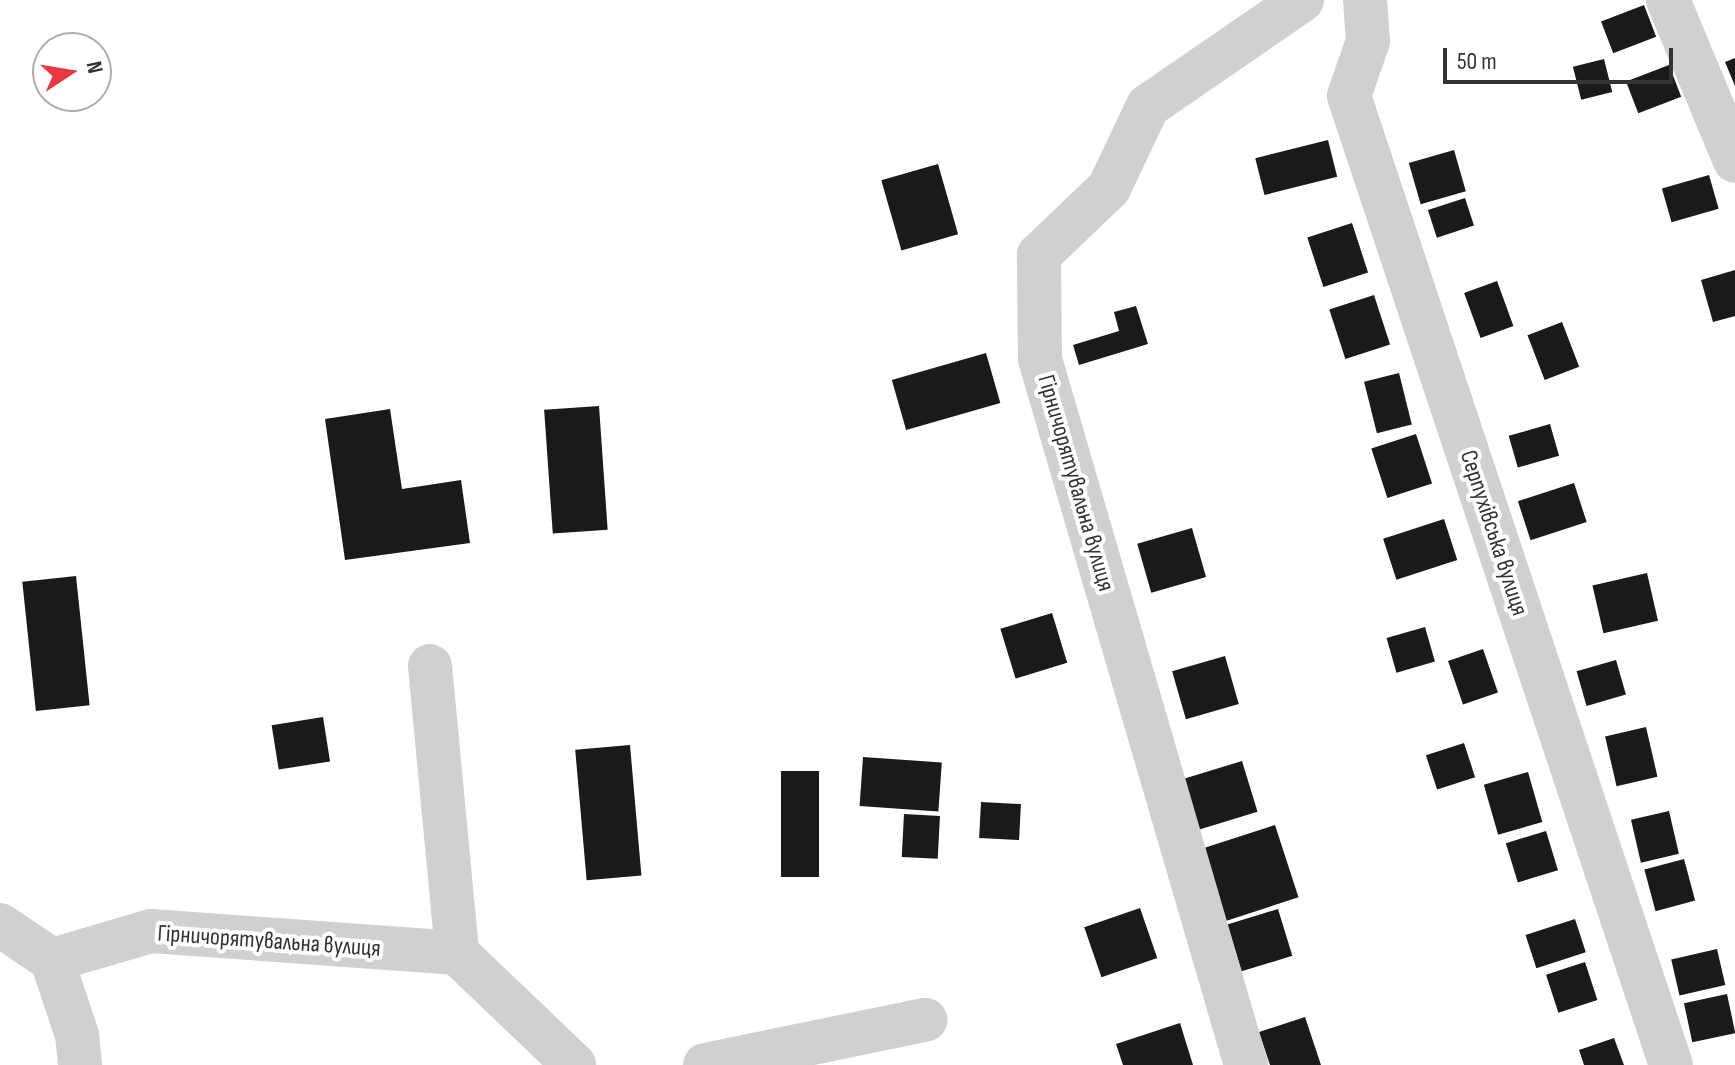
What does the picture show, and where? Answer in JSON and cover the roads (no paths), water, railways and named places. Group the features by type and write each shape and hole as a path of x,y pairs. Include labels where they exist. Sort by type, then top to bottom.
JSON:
{"street":[{"name":"Гірничорятувальна вулиця","path":"1246,1065 1040,359 1039,255 1109,188 1148,106 1302,0"},
{"name":"Серпухівська вулиця","path":"1365,0 1368,41 1349,96 1671,1065"},
{"path":"1668,0 1735,161"},
{"path":"430,666 457,953 574,1065"},
{"path":"0,925 52,960 77,1035 80,1065"},
{"name":"Гірничорятувальна вулиця","path":"52,960 151,931 457,953"},
{"path":"705,1065 925,1020"}]}
